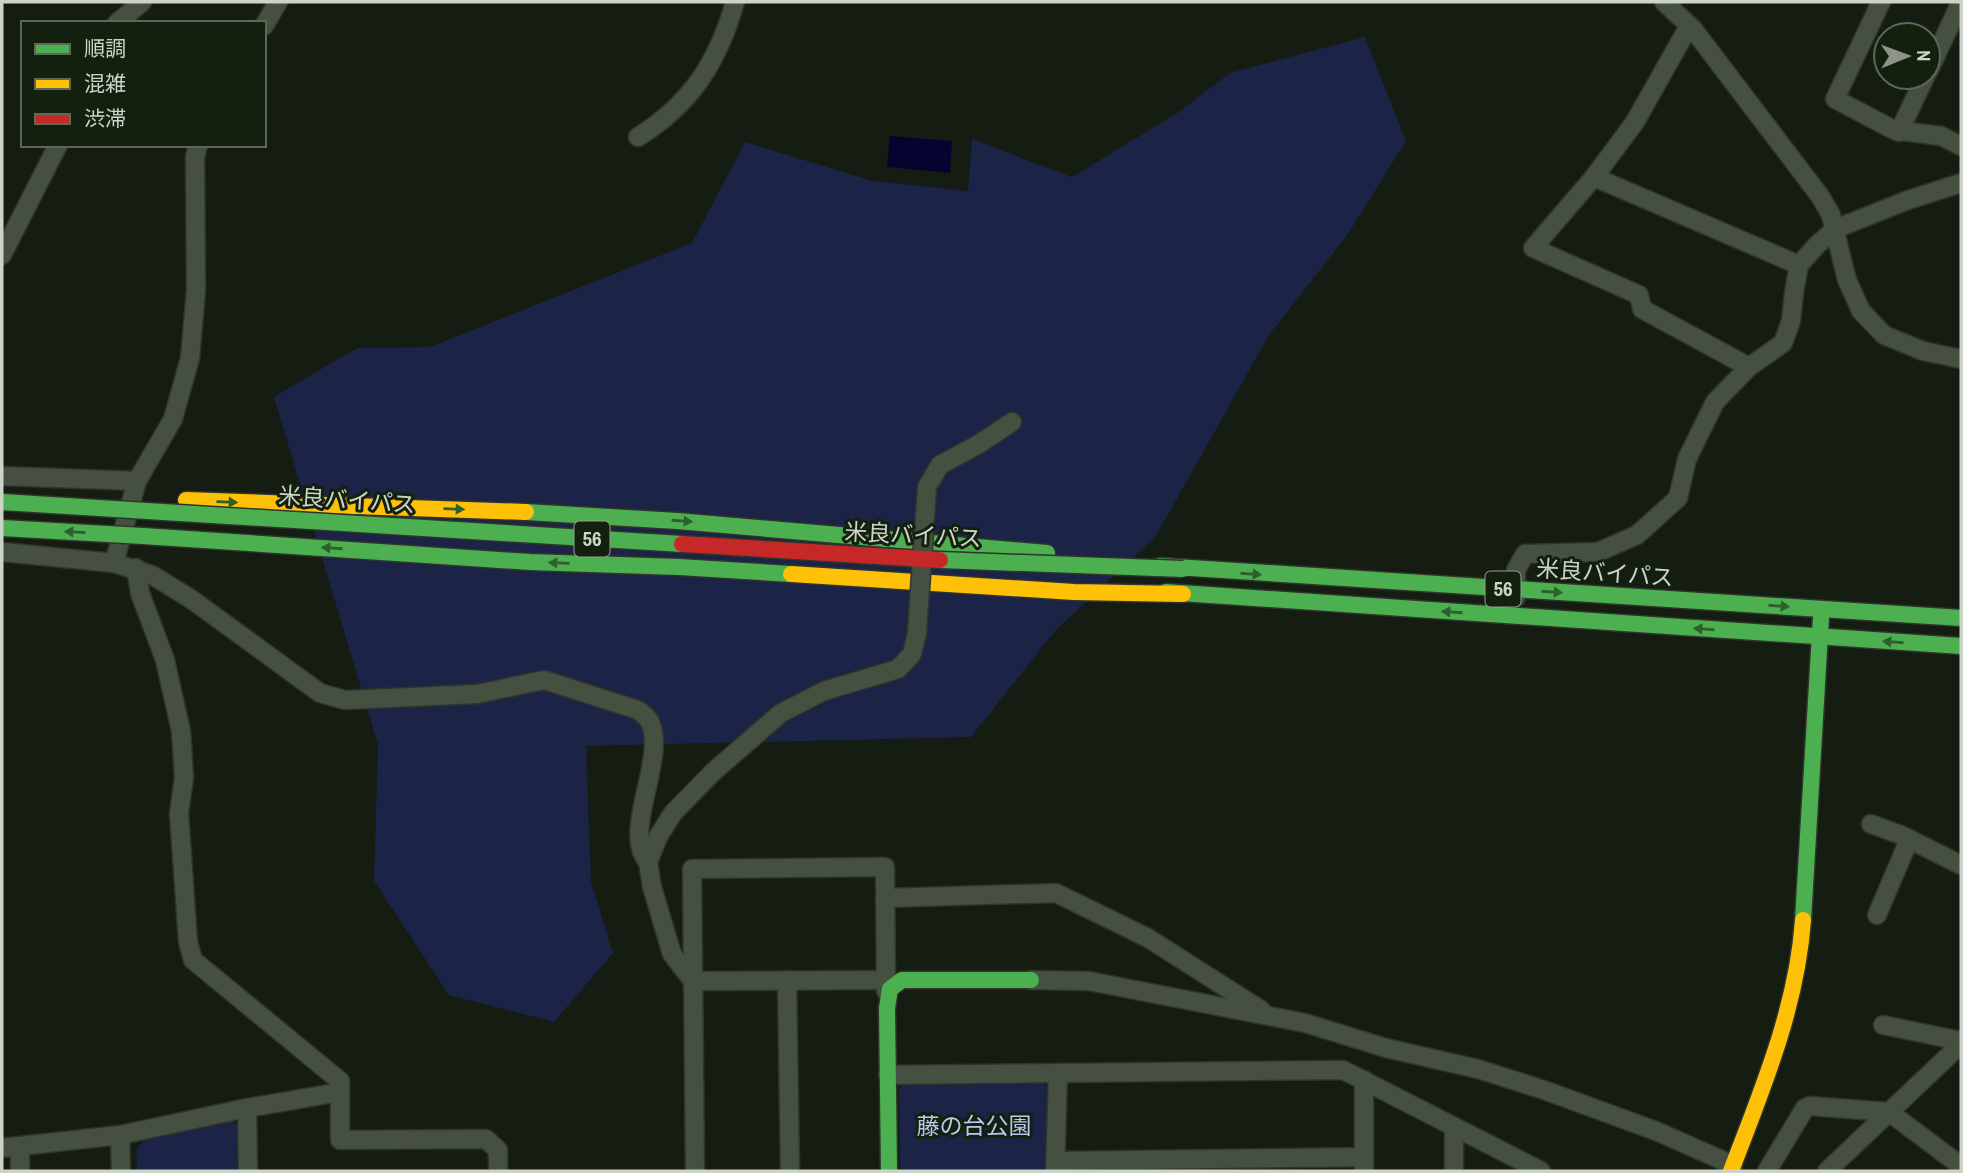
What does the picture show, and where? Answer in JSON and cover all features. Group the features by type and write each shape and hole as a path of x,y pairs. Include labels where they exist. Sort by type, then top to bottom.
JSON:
{"main road":[{"path":"2,491 159,500 530,512 677,521 901,539 1183,569"},
{"name":"米良バイパス","path":"2,502 955,561 1183,569 1822,609"},
{"name":"米良バイパス","path":"2,513 968,573 1074,581 1183,594 1821,637"},
{"path":"2,528 530,562 679,567 1074,592 1183,594"},
{"path":"1732,1168 1773,1062 1793,984 1802,925 1822,609"},
{"name":"56","path":"1822,609 1961,618"},
{"name":"56","path":"1821,637 1961,646"},
{"path":"889,1171 887,1008 890,989 902,980 1031,980"}],"street":[{"path":"119,21 142,2"},
{"path":"266,23 278,2"},
{"path":"638,137 680,106 697,85 716,55 735,2"},
{"path":"1664,2 1689,26 1820,195 1831,215 1847,280 1861,311 1884,335 1923,351 1961,359"},
{"path":"1881,2 1835,99 1899,131 1941,136 1961,146"},
{"path":"1942,42 1961,2"},
{"path":"1689,26 1634,122 1594,177 1532,248 1639,295 1642,309 1749,367"},
{"path":"1899,131 1918,91"},
{"path":"2,256 57,147"},
{"path":"114,563 137,481 173,419 190,358 195,313 195,157 198,147"},
{"path":"1594,177 1800,265"},
{"path":"1520,617 1515,590 1516,570 1525,554 1598,552 1637,536 1678,498 1687,459 1715,402 1749,367 1783,344 1791,321 1800,265 1817,244 1835,229 1908,200 1961,183"},
{"path":"648,862 658,837 673,813 713,772 782,713 824,691 898,669 912,654 917,633 927,487 940,465 1012,422"},
{"path":"2,476 137,481"},
{"path":"2,552 114,563 152,575 191,599 320,693 345,700 477,694 544,680 638,710 649,721 654,744 639,828 642,855 648,862 672,954 693,981"},
{"path":"136,569 140,593 165,660 181,731 184,777 179,813 188,942 192,960 341,1081 340,1140 486,1139 498,1150 498,1171"},
{"path":"1871,824 1961,865"},
{"path":"1877,915 1909,840"},
{"path":"695,1171 692,869 885,867 887,1008"},
{"path":"885,898 1056,893 1148,938 1270,1015"},
{"path":"787,980 790,1171"},
{"path":"693,981 886,980"},
{"path":"1031,980 1089,981 1270,1015 1385,1048 1478,1069 1656,1131 1732,1168"},
{"path":"1883,1026 1960,1047"},
{"path":"1827,1171 1960,1047"},
{"path":"888,1075 1343,1070 1541,1171"},
{"path":"1058,1073 1056,1166 1364,1164 1364,1080"},
{"path":"20,1171 11,1147 120,1135 247,1108 340,1092"},
{"path":"1767,1171 1805,1108 1823,1106 1889,1112 1961,1166"},
{"path":"247,1108 248,1171"},
{"path":"1454,1127 1454,1171"},
{"path":"120,1135 121,1171"}],"green space":[{"path":"1365,37 1406,141 1348,234 1269,335 1156,536 1055,631 971,737 586,746 591,882 613,953 554,1022 449,995 374,881 378,745 274,397 357,348 430,347 692,243 745,142 873,181 968,191 972,139 1072,177 1176,114 1230,73"},
{"name":"藤の台公園","path":"1041,1081 1050,1091 1049,1171 900,1171 899,1089 906,1082"},
{"path":"231,1120 240,1128 241,1171 137,1171 136,1150 145,1139"}],"shaded area":[{"path":"890,136 952,141 950,173 887,167"}],"traffic: fast":[{"path":"2,502 682,544"},
{"path":"526,512 677,521 1047,553"},
{"path":"2,528 143,536"},
{"path":"143,536 530,562 791,574"},
{"path":"940,560 1183,569"},
{"path":"1160,566 1961,618"},
{"path":"1166,592 1961,646"},
{"path":"1803,920 1821,617"},
{"path":"889,1171 887,1008 890,989 902,980 1031,980"}],"traffic: slow":[{"path":"186,500 526,512"},
{"path":"791,574 1074,592 1183,594"},
{"path":"1731,1171 1766,1079 1786,1016 1794,985 1803,920"}],"traffic: jam":[{"path":"682,544 940,560"}]}
